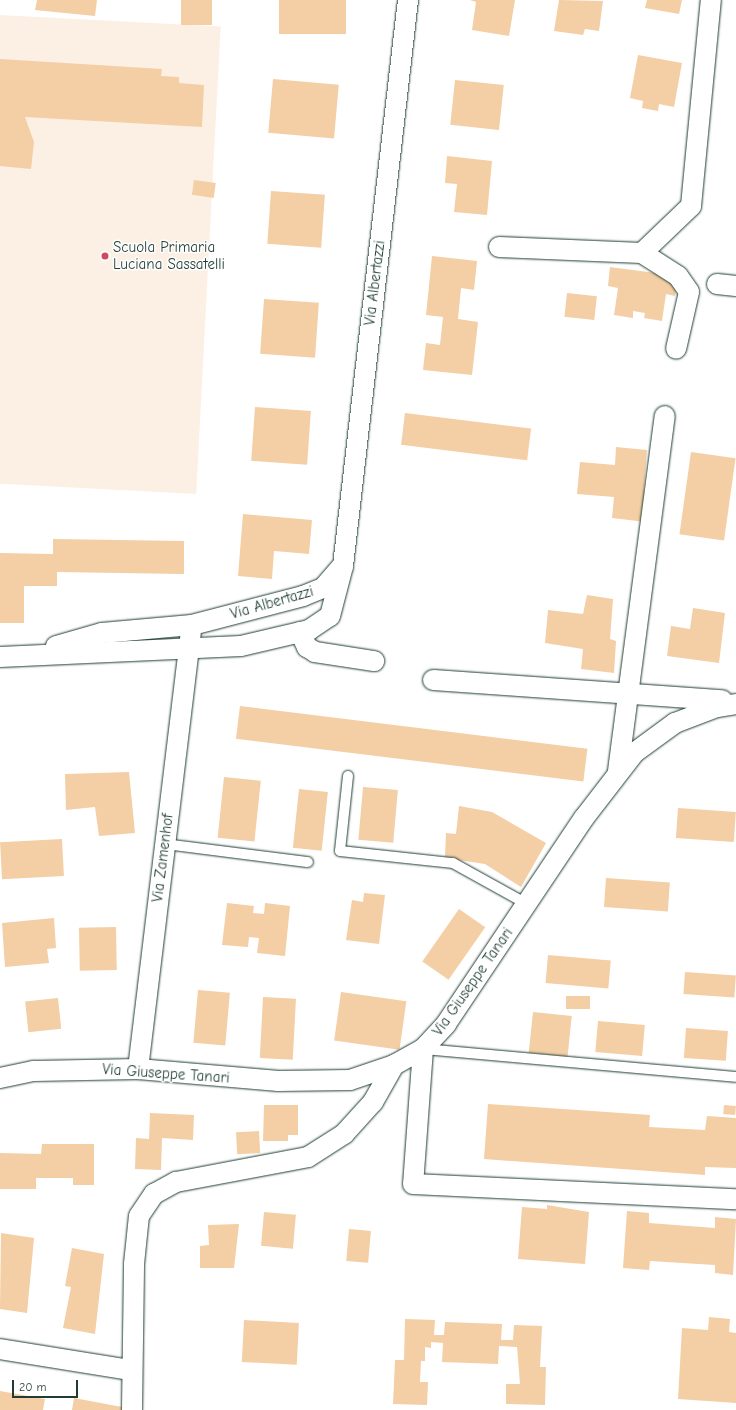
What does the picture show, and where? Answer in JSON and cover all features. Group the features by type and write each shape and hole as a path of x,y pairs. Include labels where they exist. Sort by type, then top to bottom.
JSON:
{"street":[{"name":"Via Albertazzi","path":"0,657 241,646 300,632 321,625 330,616 342,566 408,0"},
{"path":"642,253 691,206 711,0"},
{"path":"499,247 642,253 678,276 688,292 676,349"},
{"path":"618,771 665,416"},
{"name":"Via Albertazzi","path":"24,656 102,633 192,626 303,596 323,588 342,566"},
{"path":"188,648 192,626"},
{"path":"300,632 307,647 315,652 374,661"},
{"name":"Via Zamenhof","path":"138,1069 188,648"},
{"path":"433,680 628,696 736,702"},
{"name":"Via Giuseppe Tanari","path":"0,1078 34,1071 138,1069 278,1081 350,1080 394,1065 423,1049 446,1024 618,771 659,732 695,714 736,702"},
{"path":"423,1049 413,1184 736,1199"},
{"path":"132,1410 130,1370 139,1216 154,1194 176,1182 308,1157 344,1134 374,1102 394,1065"},
{"path":"0,1349 130,1370"}],"lane":[{"path":"348,776 340,851 453,863 527,904"},
{"path":"165,844 308,862"},
{"path":"423,1049 736,1077"}],"shaded area":[{"name":"Scuola Primaria Luciana Sassatelli","path":"0,15 221,27 196,494 0,484"}],"building":[{"path":"37,0 97,0 95,16 35,10"},
{"path":"181,0 212,0 212,25 181,25"},
{"path":"279,0 346,0 346,34 279,34"},
{"path":"470,0 515,0 509,36 472,30 476,2"},
{"path":"559,0 603,1 599,31 585,29 583,35 554,31"},
{"path":"647,0 682,0 679,14 645,8"},
{"path":"638,55 682,63 674,107 659,104 658,111 642,108 643,101 630,98"},
{"path":"0,59 162,69 161,76 179,77 179,83 204,85 202,127 25,117 34,142 31,169 0,166"},
{"path":"273,79 339,85 334,139 268,133"},
{"path":"455,80 504,85 499,130 450,125"},
{"path":"447,156 492,161 487,215 454,212 457,184 445,183"},
{"path":"194,180 216,183 214,198 192,195"},
{"path":"271,191 325,195 321,248 267,244"},
{"path":"432,256 477,261 474,290 461,288 458,319 478,322 472,375 423,370 426,343 440,345 443,317 426,315"},
{"path":"610,267 678,276 675,296 666,294 662,321 644,318 645,313 633,311 633,318 614,315 618,288 608,286"},
{"path":"567,293 597,296 594,320 564,317"},
{"path":"264,299 319,303 315,358 260,354"},
{"path":"255,407 311,411 307,465 251,461"},
{"path":"405,413 531,428 527,460 401,445"},
{"path":"616,447 647,450 644,491 649,492 646,522 612,518 614,497 577,494 580,462 615,465"},
{"path":"691,452 736,458 724,540 679,534"},
{"path":"243,514 312,520 309,554 274,551 272,579 238,576"},
{"path":"53,539 184,541 184,574 57,572 57,586 24,586 24,623 0,623 0,553 53,554"},
{"path":"587,595 613,599 610,639 616,641 614,673 581,669 583,649 545,643 548,610 583,614"},
{"path":"693,608 725,613 719,663 667,656 671,626 690,629"},
{"path":"240,706 587,749 583,781 236,739"},
{"path":"129,772 135,833 99,836 95,807 66,810 65,774"},
{"path":"224,777 261,781 254,842 218,838"},
{"path":"363,787 398,790 393,843 358,840"},
{"path":"299,789 328,792 322,851 293,848"},
{"path":"459,806 492,812 546,843 521,887 485,864 445,858 446,833 456,834"},
{"path":"678,808 736,812 734,842 676,838"},
{"path":"62,839 64,876 2,879 0,842"},
{"path":"606,878 670,882 668,911 604,907"},
{"path":"364,893 385,895 379,944 346,940 352,900 363,902"},
{"path":"227,903 254,906 253,913 264,914 265,903 290,906 285,956 257,953 259,938 249,937 248,947 222,945"},
{"path":"459,909 485,927 449,980 422,961"},
{"path":"54,918 56,948 47,949 49,963 5,967 2,923"},
{"path":"116,927 117,970 80,971 79,928"},
{"path":"548,955 611,960 608,988 546,983"},
{"path":"685,972 736,976 734,998 683,994"},
{"path":"198,990 230,993 225,1046 193,1043"},
{"path":"341,992 406,1001 400,1050 334,1041"},
{"path":"566,996 590,996 590,1009 566,1009"},
{"path":"263,997 296,999 293,1060 260,1058"},
{"path":"58,998 61,1029 28,1032 25,1001"},
{"path":"533,1012 572,1016 568,1057 529,1053"},
{"path":"598,1021 645,1025 642,1056 595,1052"},
{"path":"686,1028 728,1031 726,1061 684,1058"},
{"path":"488,1104 650,1115 649,1127 705,1130 707,1116 736,1118 736,1168 705,1167 705,1175 484,1159"},
{"path":"264,1105 298,1105 298,1135 288,1135 288,1141 263,1141"},
{"path":"724,1105 736,1106 735,1115 723,1114"},
{"path":"150,1113 194,1115 193,1140 162,1138 161,1170 135,1169 136,1138 149,1139"},
{"path":"259,1131 260,1153 237,1154 236,1132"},
{"path":"42,1144 94,1144 94,1185 73,1185 73,1178 36,1178 36,1189 0,1189 0,1153 41,1154"},
{"path":"547,1205 589,1212 585,1264 518,1259 522,1207 547,1209"},
{"path":"627,1211 649,1213 649,1223 715,1228 715,1217 736,1219 733,1275 715,1273 715,1265 650,1261 649,1270 623,1268"},
{"path":"264,1212 296,1215 293,1249 261,1246"},
{"path":"239,1224 234,1268 200,1268 200,1246 209,1245 208,1225"},
{"path":"349,1229 371,1231 368,1263 346,1261"},
{"path":"1,1233 34,1238 27,1313 0,1309"},
{"path":"72,1248 104,1254 95,1334 63,1328 71,1287 65,1286"},
{"path":"709,1317 730,1319 729,1332 736,1333 736,1403 678,1399 682,1328 708,1330"},
{"path":"405,1319 435,1320 434,1335 444,1335 445,1322 502,1324 501,1340 513,1340 514,1325 542,1326 540,1367 546,1367 545,1405 506,1404 506,1384 520,1384 517,1347 499,1346 498,1364 442,1362 443,1343 431,1342 431,1348 425,1347 425,1361 421,1361 420,1382 428,1382 427,1405 393,1404 395,1360 404,1360"},
{"path":"244,1320 299,1323 297,1365 242,1362"},
{"path":"0,1391 45,1399 43,1410 0,1410"},
{"path":"74,1398 122,1407 122,1410 72,1410"}],"place":[{"name":"Scuola Primaria Luciana Sassatelli","path":"105,256"}]}
